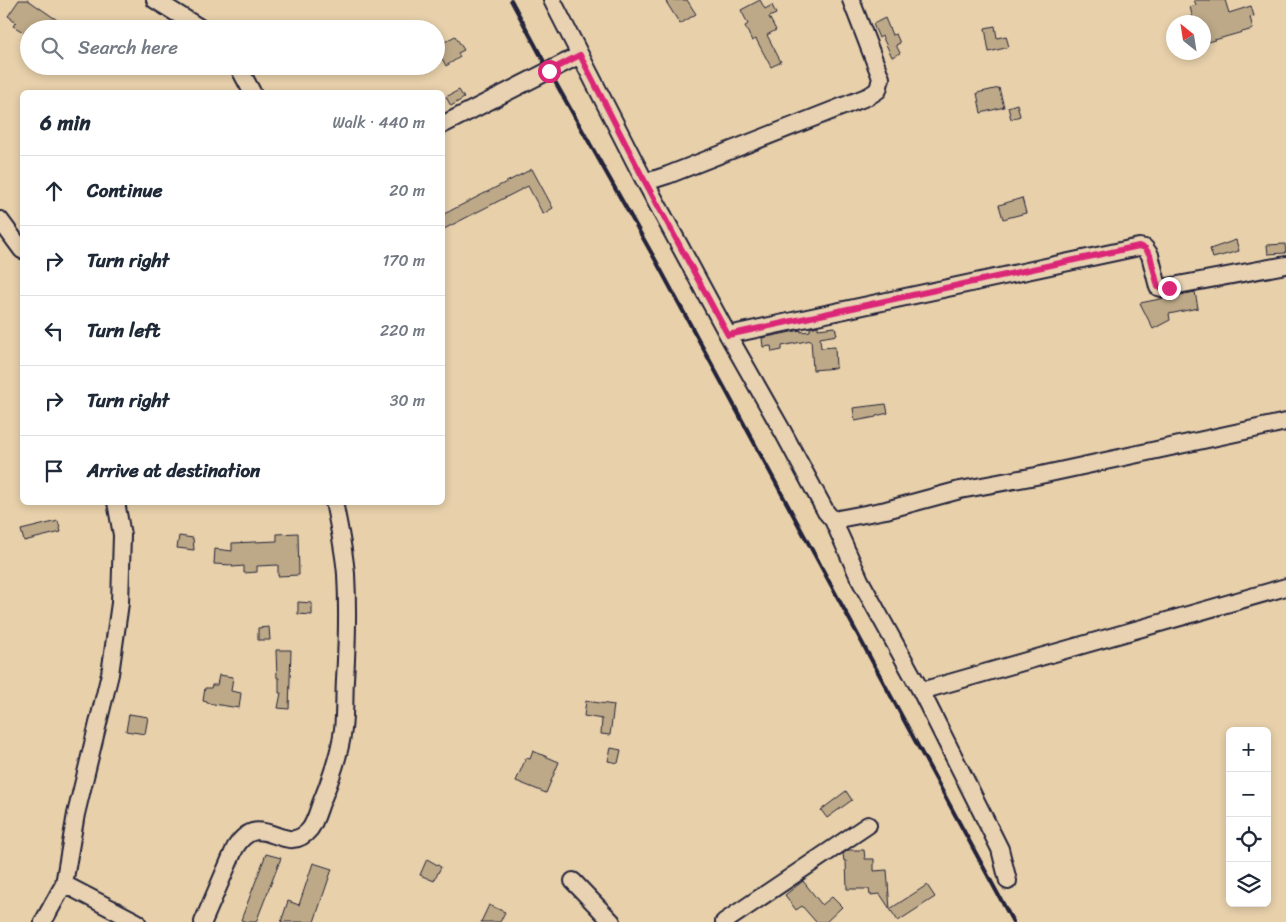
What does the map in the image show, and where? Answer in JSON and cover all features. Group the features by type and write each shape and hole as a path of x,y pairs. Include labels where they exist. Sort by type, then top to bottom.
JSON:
{"street":[{"path":"155,0 187,20"},
{"path":"552,0 728,335 784,432 826,512 833,520 860,580 921,691 1000,849 1008,882"},
{"path":"646,182 869,96 878,90 881,78 851,0"},
{"path":"445,124 580,55"},
{"path":"244,75 251,90"},
{"path":"0,220 20,247"},
{"path":"728,335 1139,246 1145,248 1150,255 1158,287 1162,288 1286,265"},
{"path":"833,520 886,510 960,490 1036,476 1286,422"},
{"path":"43,922 64,884 76,814 110,674 120,603 122,535 117,505"},
{"path":"203,922 241,838 247,834 263,831 289,840 303,836 311,828 334,770 343,729 347,641 346,573 335,505"},
{"path":"921,691 1286,587"},
{"path":"724,922 868,826"},
{"path":"573,880 612,922"},
{"path":"64,884 137,922"}],"building":[{"path":"19,0 28,0 57,20 20,20 20,30 13,26 16,22 8,16"},
{"path":"665,0 687,0 696,14 680,24"},
{"path":"760,0 765,9 772,5 776,14 769,17 776,30 767,35 781,62 771,67 756,39 752,41 745,26 748,24 741,10"},
{"path":"1194,0 1225,0 1229,13 1251,6 1254,16 1250,17 1253,29 1211,41 1211,15 1192,15 1190,7 1196,5"},
{"path":"885,18 892,35 896,34 900,43 896,45 900,53 892,57 882,36 879,38 873,24"},
{"path":"995,26 997,38 1006,36 1009,47 989,52 985,28"},
{"path":"455,36 464,50 458,53 460,57 446,66 445,64 445,42"},
{"path":"999,88 1004,107 981,113 977,93"},
{"path":"459,90 464,98 451,106 446,97"},
{"path":"1017,104 1020,116 1011,119 1008,107"},
{"path":"532,169 553,208 543,214 528,186 445,228 445,213"},
{"path":"1022,198 1026,213 1003,219 999,205"},
{"path":"1236,240 1239,251 1213,258 1210,249"},
{"path":"1285,244 1286,253 1268,254 1267,245"},
{"path":"1195,292 1198,308 1169,314 1170,320 1153,329 1140,303"},
{"path":"818,326 818,329 835,327 837,335 820,338 821,348 835,347 836,368 813,370 811,340 782,346 782,350 772,352 771,346 763,347 762,338 801,330 801,332 810,331 810,328"},
{"path":"886,404 888,413 855,421 853,408"},
{"path":"58,521 61,532 24,541 21,530"},
{"path":"298,533 299,575 278,576 278,565 257,566 257,572 244,573 244,566 232,567 232,565 214,564 215,549 232,551 232,543 277,541 277,534"},
{"path":"179,536 193,538 194,550 177,548"},
{"path":"298,602 312,603 312,615 298,614"},
{"path":"269,627 270,640 258,640 258,628"},
{"path":"276,650 291,650 289,709 278,708 281,693 279,693 279,678 277,678"},
{"path":"219,675 233,677 231,691 241,693 239,708 203,701 205,688 217,685"},
{"path":"586,701 614,705 610,735 601,734 602,719 584,716"},
{"path":"129,714 148,717 145,734 126,731"},
{"path":"611,748 621,750 618,763 608,761"},
{"path":"533,751 559,762 546,793 516,781 526,758 530,759"},
{"path":"846,791 852,800 827,818 821,810"},
{"path":"848,850 864,850 865,859 874,859 874,871 887,870 890,909 880,894 870,895 869,889 847,889 846,861 844,861 843,854"},
{"path":"266,854 281,858 256,922 247,922 241,920"},
{"path":"427,859 441,867 434,881 420,875"},
{"path":"313,863 332,869 314,922 281,922 288,901 299,905"},
{"path":"803,881 822,905 832,897 842,907 826,922 816,922 802,906 796,910 785,895"},
{"path":"927,885 935,897 898,921 890,909"},
{"path":"489,905 505,912 500,922 481,922"}],"railway":[{"path":"511,0 656,261 1013,922"}],"route":[{"path":"549,71 580,55 642,176 728,335 1139,246 1145,248 1150,255 1158,287 1169,288"}]}
